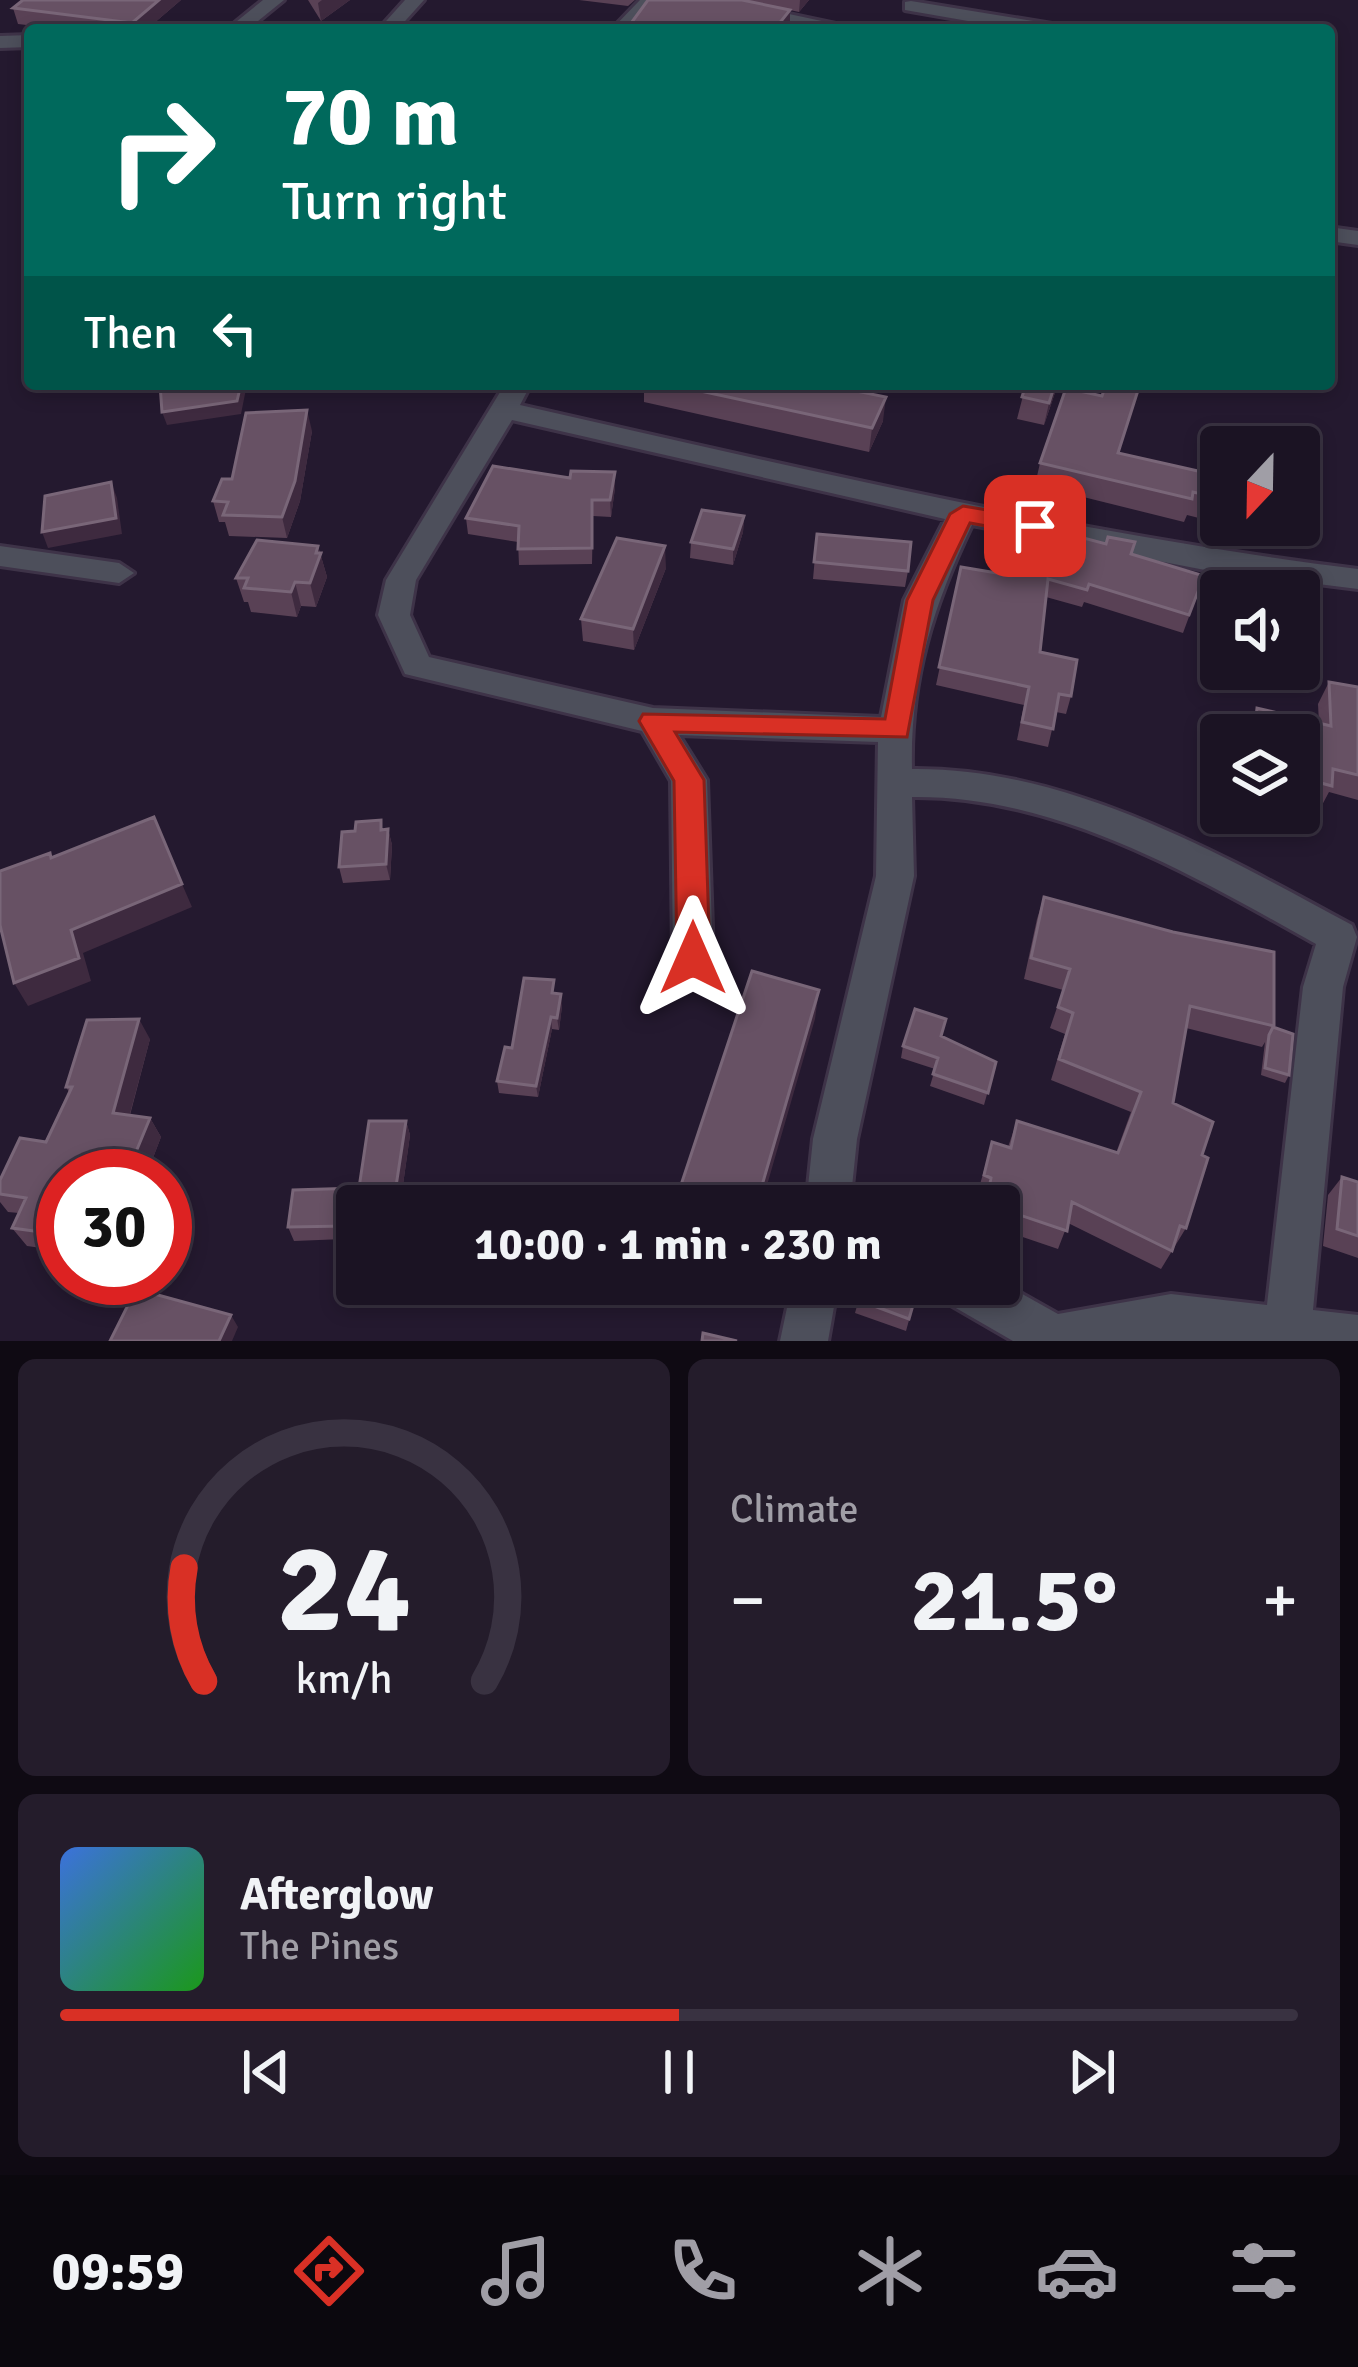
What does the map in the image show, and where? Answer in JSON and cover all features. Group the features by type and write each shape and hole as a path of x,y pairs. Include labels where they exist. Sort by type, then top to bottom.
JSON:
{"street":[{"path":"243,24 275,0"},
{"path":"393,24 415,0"},
{"path":"626,24 650,0"},
{"path":"693,0 722,1 828,24"},
{"path":"908,8 1013,24"},
{"path":"749,24 768,11"},
{"path":"897,730 653,721 417,666 394,615 400,580 511,397 963,514 1205,560 1358,579"},
{"path":"830,1185 835,1139 895,876 897,730 920,600 963,514"},
{"path":"0,556 119,573"},
{"path":"653,721 689,780 693,958"},
{"path":"896,783 968,784 1090,819 1348,928 1323,987 1288,1328"},
{"path":"804,1341 811,1305"},
{"path":"996,1305 1059,1340 1171,1329 1288,1328 1358,1339"}],"building":[{"path":"23,0 159,0 132,23 13,8"},
{"path":"648,0 742,0 790,10 779,24 630,24"},
{"path":"160,390 240,390 237,401 162,412"},
{"path":"696,390 851,390 886,397 872,428"},
{"path":"1024,390 1053,390 1049,403 1022,397"},
{"path":"1065,390 1102,396 1104,390 1138,390 1118,453 1200,472 1200,494 1193,492 1192,499 1040,463"},
{"path":"307,410 295,481 282,517 223,515 228,502 213,501 222,479 232,479 246,413"},
{"path":"493,466 570,478 571,471 615,472 610,500 592,500 592,548 518,549 519,526 466,518"},
{"path":"111,482 116,518 42,532 45,496"},
{"path":"702,510 744,516 733,549 691,542"},
{"path":"1011,519 1074,541 1076,536 1106,544 1108,537 1135,542 1131,554 1200,575 1200,586 1189,615 1089,584 1087,590 1048,579 1040,652 1077,660 1071,696 1059,694 1053,729 1022,722 1029,687 939,667 961,567 997,573"},
{"path":"817,534 911,542 908,571 814,562"},
{"path":"617,538 665,546 633,629 581,619"},
{"path":"257,540 318,546 316,553 321,553 310,583 295,582 291,592 244,588 248,578 236,578"},
{"path":"1329,682 1358,687 1358,775 1333,769 1332,786 1320,783 1320,723 1331,726"},
{"path":"154,817 182,884 71,930 79,958 14,983 0,925 0,871 50,853 51,858"},
{"path":"381,820 381,830 388,829 386,864 339,867 342,832 355,831 356,822"},
{"path":"1044,897 1173,932 1274,952 1274,1026 1190,1006 1173,1103 1213,1122 1202,1155 1208,1158 1186,1228 1180,1226 1172,1251 1072,1202 1067,1231 1020,1215 1020,1185 990,1185 991,1178 984,1175 992,1142 1011,1148 1017,1121 1118,1153 1141,1092 1059,1059 1073,1013 1058,1007 1070,969 1031,958"},
{"path":"752,971 819,990 762,1185 681,1185"},
{"path":"524,978 554,980 552,993 561,994 557,1018 551,1017 536,1086 497,1081 505,1047 512,1048"},
{"path":"915,1009 946,1019 941,1036 996,1062 988,1093 933,1074 938,1058 903,1046"},
{"path":"139,1019 113,1113 150,1118 137,1149 36,1149 36,1231 12,1228 26,1198 0,1194 0,1180 20,1138 46,1142 72,1087 66,1087 87,1020"},
{"path":"1273,1027 1293,1034 1289,1075 1265,1068"},
{"path":"369,1121 406,1121 396,1185 359,1185"},
{"path":"1342,1177 1358,1182 1358,1236 1337,1229"},
{"path":"336,1189 336,1226 288,1227 293,1190"},
{"path":"192,1304 231,1315 219,1341 110,1341 128,1305"},
{"path":"871,1305 913,1305 909,1319"},
{"path":"703,1333 737,1341 702,1341"}],"route":[{"path":"693,958 694,834 689,780 653,721 897,730 902,680 920,600 963,514 1035,526"}]}
